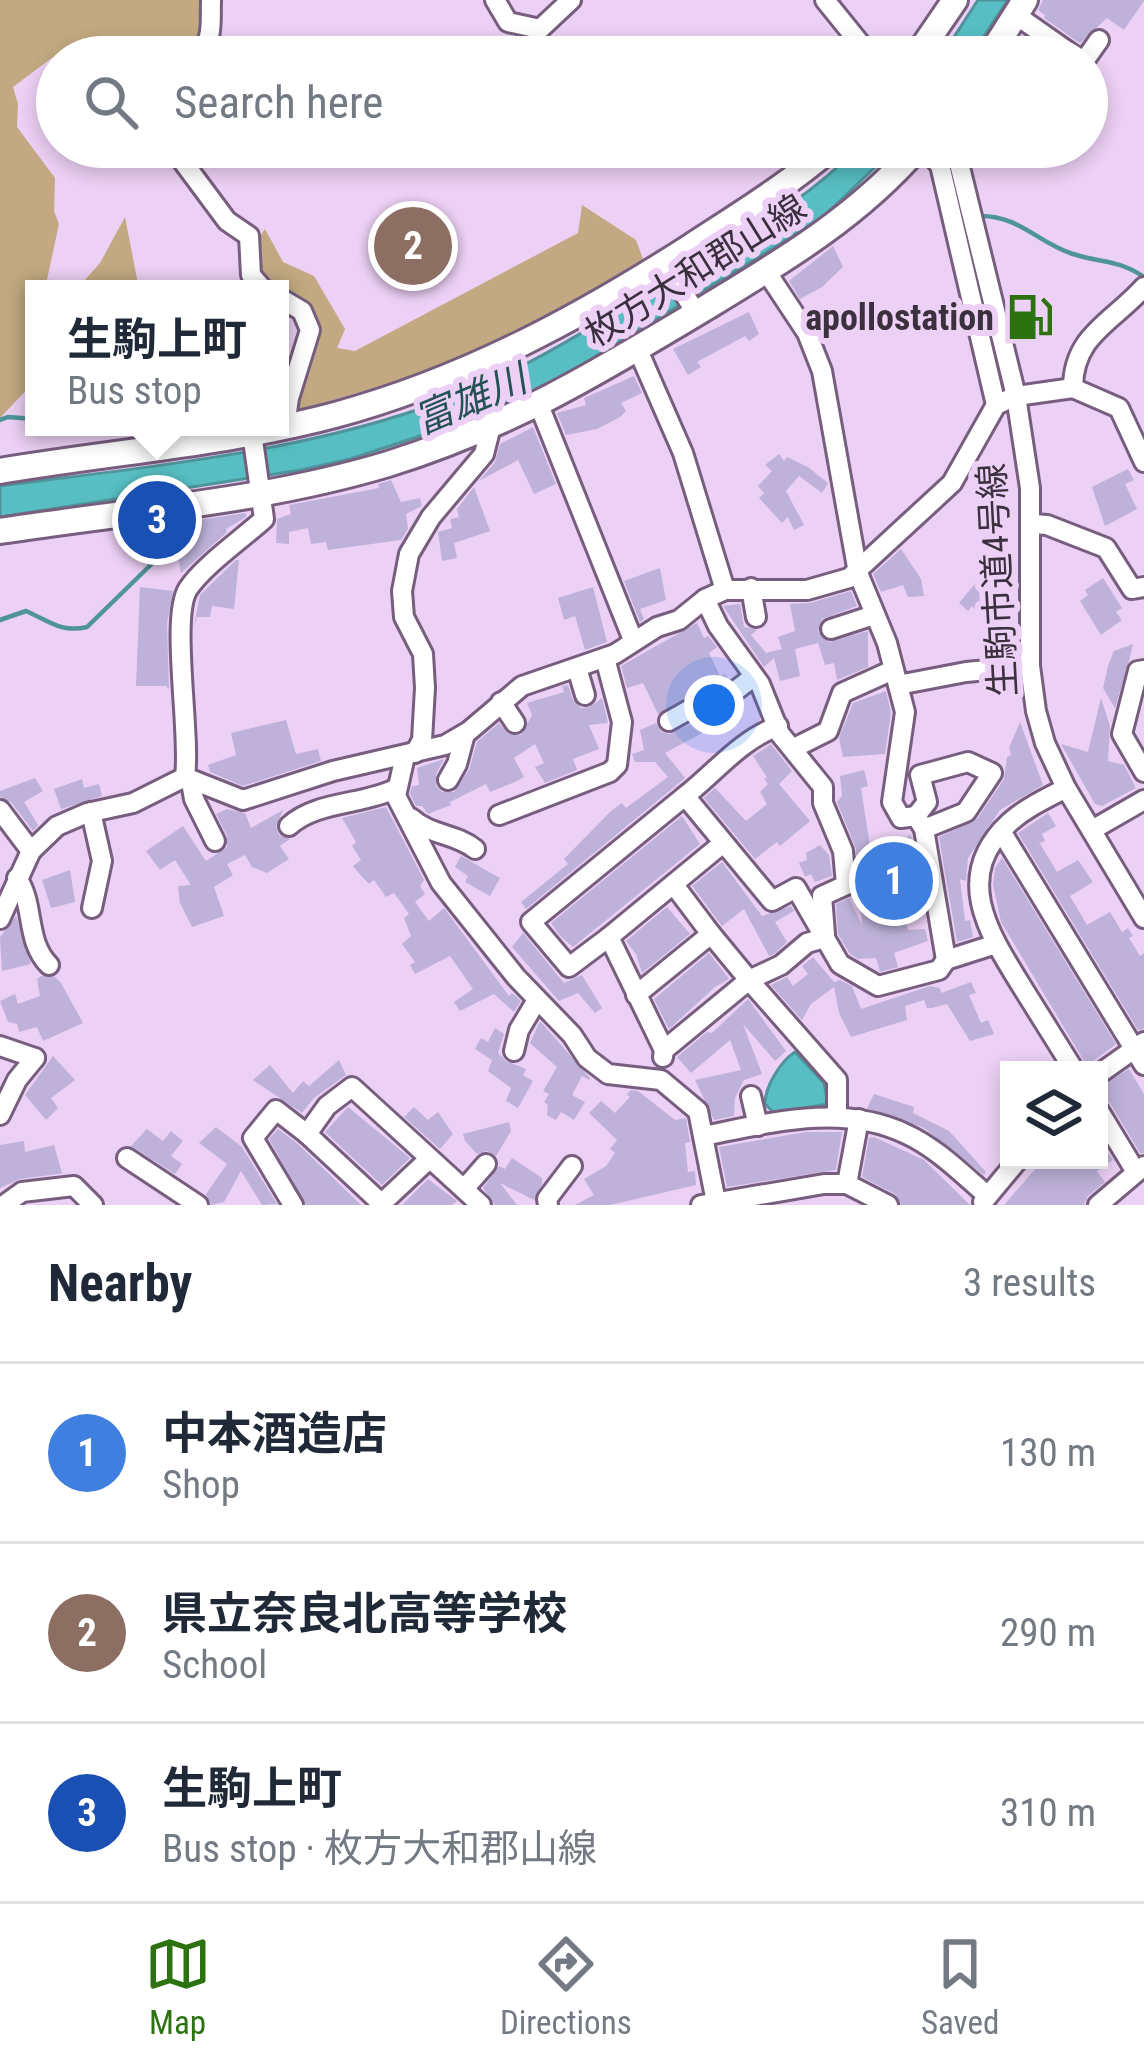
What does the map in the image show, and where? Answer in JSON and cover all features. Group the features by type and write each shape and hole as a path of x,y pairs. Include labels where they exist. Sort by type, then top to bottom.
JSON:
{"main road":[{"path":"930,36 955,0"},
{"path":"1002,36 1020,8"},
{"name":"枚方大和郡山線","path":"289,425 379,402 500,357 665,263 805,168"},
{"name":"枚方大和郡山線","path":"0,531 262,494 389,464 491,426 638,350 766,271 862,202 898,168"},
{"name":"枚方大和郡山線","path":"0,471 232,436"}],"street":[{"path":"210,36 211,0"},
{"path":"495,0 508,22 540,29 571,0"},
{"path":"825,0 854,36"},
{"path":"1020,8 1052,36"},
{"path":"188,168 227,221 249,236 255,280"},
{"path":"941,168 996,405"},
{"name":"生駒市道4号線","path":"962,168 1016,396 1032,524 1030,666 1045,742 1066,788 1138,897 1144,918"},
{"path":"958,243 980,238"},
{"path":"665,263 696,313"},
{"path":"766,271 817,352 858,573 887,643 904,712 894,812 920,822 946,960"},
{"path":"1073,388 1076,358 1096,331 1144,287"},
{"path":"289,303 302,311 310,331 289,388"},
{"path":"638,350 683,453 725,590"},
{"path":"289,354 302,357"},
{"path":"0,919 31,851 57,826 91,812 133,803 188,779 243,800 333,771 445,745 538,678 605,658 680,620 725,590 807,590 858,573 952,483 996,405 1016,396 1073,388 1119,408 1144,407"},
{"path":"539,405 633,640"},
{"path":"1119,408 1144,461"},
{"path":"491,426 484,454 431,518 409,554 402,591 404,617 423,654 425,688 422,740 395,789 402,810 441,883 587,1058 608,1074 661,1080 698,1111 708,1204 762,1200 824,1184 847,1184 888,1205"},
{"path":"215,841 188,779 180,629 188,589 264,519 252,436"},
{"path":"1032,524 1095,541 1114,557 1132,589 1144,586"},
{"path":"751,588 756,616"},
{"path":"706,599 772,706 778,726 823,787 829,821 843,851 846,885 822,896 824,938"},
{"path":"831,629 874,615"},
{"path":"499,815 610,772 617,765 622,722 605,658"},
{"path":"794,748 828,731 842,692 896,678 1030,666"},
{"path":"578,668 585,695"},
{"path":"1144,670 1138,671 1122,734 1144,772"},
{"path":"669,721 707,699 735,691 752,678"},
{"path":"501,702 515,723"},
{"path":"722,844 569,967 531,922 718,771 732,752 778,726"},
{"path":"448,780 465,734"},
{"path":"1066,788 1028,808 989,847 980,905 996,944 1068,1061"},
{"path":"289,826 305,814 395,789"},
{"path":"685,796 772,901 796,888 840,964 878,986 939,970 946,960 996,944"},
{"path":"1092,830 1144,800"},
{"path":"0,810 31,851"},
{"path":"402,810 429,832 465,841 475,849"},
{"path":"91,812 102,861 92,908"},
{"path":"1001,831 1141,1052 1108,1069"},
{"path":"16,878 24,891 35,943 49,965"},
{"path":"674,885 837,1080 837,1115"},
{"path":"637,995 711,934"},
{"path":"609,937 664,1050 661,1080"},
{"path":"664,1050 749,980 781,965 807,943 824,938"},
{"path":"514,1051 519,1030 537,1000"},
{"path":"0,1046 35,1058 17,1080 0,1115"},
{"path":"307,1134 327,1106 352,1087 481,1205"},
{"path":"751,1096 758,1126"},
{"path":"293,1205 253,1138 276,1110 380,1204 429,1160"},
{"path":"703,1136 837,1115 905,1133 934,1150 984,1201 1011,1169"},
{"path":"847,1184 860,1119"},
{"path":"1098,1205 1140,1169 1108,1124"},
{"path":"127,1158 167,1198 198,1205"},
{"path":"464,1189 486,1164"},
{"path":"548,1205 547,1199 572,1166"},
{"path":"4,1205 22,1192 74,1186 93,1205"}],"shaded area":[{"path":"0,0 203,0 202,36 36,36 36,70 13,87 17,127 36,152 36,168 48,168 55,178 54,211 59,224 47,280 25,280 25,392 0,418"},
{"path":"582,205 636,240 643,259 573,303 443,368 295,411 315,327 311,313 289,297 289,280 258,278 257,240 265,229 283,262 314,276 345,329 337,348 355,351 578,233"},
{"path":"125,217 137,280 85,280"}],"water":[{"path":"978,0 1008,0 984,36 955,36"},
{"name":"富雄川","path":"836,168 874,168 822,218 557,380 478,417 301,470 0,517 0,486 300,441 417,410 473,389 553,349 751,230"},
{"path":"795,1052 824,1083 828,1104 774,1113 765,1104 768,1090 779,1068"}],"building":[{"path":"1043,0 1144,0 1124,30 1107,18 1088,36 1070,36 1038,10"},
{"path":"833,246 843,267 800,299 789,281"},
{"path":"749,312 759,334 749,341 745,336 697,362 701,367 688,375 673,349"},
{"path":"634,376 642,393 621,403 626,411 620,417 597,429 566,435 557,413 586,405 584,398"},
{"path":"533,427 556,484 534,494 518,460 479,481 495,462 500,444"},
{"path":"779,454 828,483 822,493 799,476 786,491 804,525 794,530 788,517 782,523 759,498 764,493 758,486 772,471 765,465"},
{"path":"1128,469 1134,480 1125,484 1137,509 1105,526 1092,487"},
{"path":"391,480 401,502 420,498 422,506 406,514 408,529 401,540 328,550 326,542 311,544 308,528 289,532 289,544 276,543 277,519 291,514 289,505 379,488 378,484"},
{"path":"474,487 490,531 454,543 457,558 442,561 438,532 452,528 450,519 459,517 457,509"},
{"path":"246,513 246,517 226,529 181,573 172,524"},
{"path":"901,549 921,579 924,596 908,597 903,585 881,592 873,574"},
{"path":"236,560 234,609 212,606 210,617 197,617 194,627 200,595"},
{"path":"660,568 666,600 640,609 644,619 640,622 624,581"},
{"path":"1103,578 1122,608 1116,612 1122,620 1101,635 1080,601 1088,595 1085,590"},
{"path":"979,579 1005,602 988,621 972,606 968,611 959,603"},
{"path":"140,587 173,591 167,624 169,689 136,686"},
{"path":"593,587 607,642 585,650 575,616 564,620 558,598"},
{"path":"851,591 857,606 822,619 818,632 829,642 868,631 868,667 837,680 834,663 825,665 818,643 795,649 800,676 780,681 774,658 764,667 723,606 740,604 744,627 757,630 751,635 766,653 782,649 778,637 795,631 790,604"},
{"path":"697,623 704,638 708,636 717,647 709,653 720,676 725,674 728,679 701,687 658,714 643,683 627,688 621,666"},
{"path":"1133,644 1115,708 1103,688 1108,666 1114,651"},
{"path":"568,685 581,708 602,698 608,723 589,725 599,749 573,759 577,770 545,783 535,767 544,763 535,744 514,758 524,777 515,782 490,792 486,784 428,814 416,806 410,794 412,786 419,785 417,768 444,759 436,786 442,792 454,792 469,770 477,742 499,723 508,734 521,735 532,715 527,703 564,692 562,686"},
{"path":"886,691 891,713 885,754 843,757 839,738 853,703"},
{"path":"1101,698 1110,726 1108,761 1124,765 1136,788 1102,806 1095,804 1061,744 1088,752"},
{"path":"286,720 296,754 318,749 321,761 243,786 210,772 208,765 236,755 231,733"},
{"path":"697,721 702,733 665,753 685,778 526,909 521,902 568,864 564,859 611,811 622,803 626,808 668,777 655,762 635,762 632,754 644,750 640,730 656,723 661,732 670,734"},
{"path":"1020,722 1043,785 1000,810 968,858 966,881 960,879 965,921 970,920 973,937 957,942 939,837 977,819 1004,779"},
{"path":"771,744 792,771 779,784 810,821 755,859 704,798 715,788 746,821 767,804 760,792 768,784 767,777 753,756"},
{"path":"864,770 868,786 861,788 871,853 911,835 922,901 902,906 908,930 925,929 928,941 894,953 898,967 880,972 876,958 858,959 850,954 838,934 836,904 849,898 862,925 856,849 837,802 842,796 840,776"},
{"path":"35,778 43,791 24,802 38,825 33,831 11,802 0,797 0,791"},
{"path":"82,779 84,788 99,784 102,796 61,809 54,789"},
{"path":"386,807 424,880 420,886 425,894 415,902 429,921 444,908 509,996 512,993 521,1001 514,1012 494,994 460,1011 454,1002 473,989 450,956 415,974 410,965 415,962 402,944 411,936 404,918 409,914 394,893 386,897 374,880 369,884 353,866 361,860 342,818"},
{"path":"227,809 245,813 251,828 283,810 276,826 279,835 290,839 280,846 289,859 267,873 252,867 245,855 227,864 233,875 214,887 224,916 192,927 180,903 178,886 191,885 175,860 160,870 146,851 183,826 206,861 227,847 216,814"},
{"path":"1048,813 1056,826 1042,834 1045,841 1040,843 1036,837 1057,872 1078,860 1093,882 1070,896 1087,925 1110,912 1122,932 1128,928 1140,956 1144,953 1144,1029 1138,1030 1018,833"},
{"path":"682,816 700,844 573,947 560,936 551,923"},
{"path":"820,845 829,855 832,876 815,882 811,874 805,877 799,863"},
{"path":"461,856 500,878 490,896 465,882 468,876 455,867"},
{"path":"1002,858 1116,1044 1094,1061 1084,1061 1001,922 993,885"},
{"path":"722,862 762,916 791,906 794,911 775,922 787,942 774,954 769,956 744,909 722,926 692,886"},
{"path":"70,870 75,902 51,908 42,880"},
{"path":"667,907 690,934 642,973 626,941"},
{"path":"16,916 31,964 2,971 0,937"},
{"path":"523,933 564,983 582,975 602,1008 595,1013 578,993 559,1001 512,947"},
{"path":"709,953 729,979 669,1029 654,999"},
{"path":"813,957 834,982 852,986 861,1009 930,986 940,988 941,993 971,982 976,993 969,995 981,1023 988,1020 994,1034 970,1041 947,1004 927,1008 924,1000 905,1006 907,1020 851,1037 839,1013 834,987 811,1004 802,1020 771,985 787,977 793,986 808,974 802,966"},
{"path":"55,977 61,983 83,1023 43,1041 37,1027 19,1032 17,1024 8,1022 0,1001 15,994 18,1004 40,996 37,979"},
{"path":"748,999 786,1051 775,1061 743,1024 762,1074 744,1080 735,1098 734,1116 714,1120 695,1080 741,1070 730,1040 691,1073 677,1057"},
{"path":"540,1021 590,1078 582,1076 572,1095 585,1102 574,1120 561,1112 556,1120 547,1115 544,1102 549,1094 543,1091 557,1067 530,1043"},
{"path":"495,1028 504,1034 498,1053 526,1069 523,1075 533,1081 518,1108 506,1101 511,1088 488,1071 492,1060 475,1049 481,1038 488,1042"},
{"path":"53,1056 75,1080 51,1098 58,1108 46,1120 25,1095"},
{"path":"339,1060 346,1075 302,1113 253,1080 270,1065 293,1093 303,1081 309,1086"},
{"path":"1129,1069 1144,1094 1144,1153 1108,1102 1108,1082"},
{"path":"631,1090 675,1120 686,1118 688,1172 695,1171 696,1185 610,1205 575,1205 594,1195 584,1179 606,1166 617,1140 589,1113 601,1101 615,1113"},
{"path":"874,1094 914,1107 913,1113 949,1131 984,1175 924,1128 867,1108"},
{"path":"348,1107 410,1158 382,1185 325,1132"},
{"path":"414,1107 428,1120 438,1112 453,1134 440,1149 404,1117"},
{"path":"509,1122 511,1131 496,1156 487,1151 477,1154 465,1141 463,1134"},
{"path":"216,1127 242,1147 277,1204 262,1205 241,1171 224,1202 211,1205 206,1194 227,1164 199,1143"},
{"path":"147,1129 163,1141 171,1131 183,1141 171,1156 182,1164 175,1174 131,1146"},
{"path":"278,1129 361,1205 306,1205 269,1139"},
{"path":"806,1132 842,1132 836,1170 727,1187 719,1147"},
{"path":"869,1138 924,1160 970,1205 901,1205 895,1194 862,1177"},
{"path":"24,1141 25,1152 54,1145 62,1173 66,1173 20,1179 0,1188 0,1145"},
{"path":"512,1158 542,1178 542,1184 534,1200 500,1183 517,1205 495,1205 483,1188 499,1166 505,1169"},
{"path":"1035,1169 1100,1169 1105,1182 1084,1205 1004,1205"},
{"path":"428,1179 457,1201 452,1205 402,1205"}],"waterway":[{"path":"979,216 1006,220 1061,249 1117,264 1144,277"},
{"path":"0,420 25,418"},
{"path":"0,620 26,611 62,627 87,627 166,550"}],"place":[{"name":"県立奈良北高等学校","path":"413,246"},
{"name":"apollostation","path":"1030,317"},
{"name":"生駒上町","path":"157,520"},
{"name":"中本酒造店","path":"894,881"}]}
